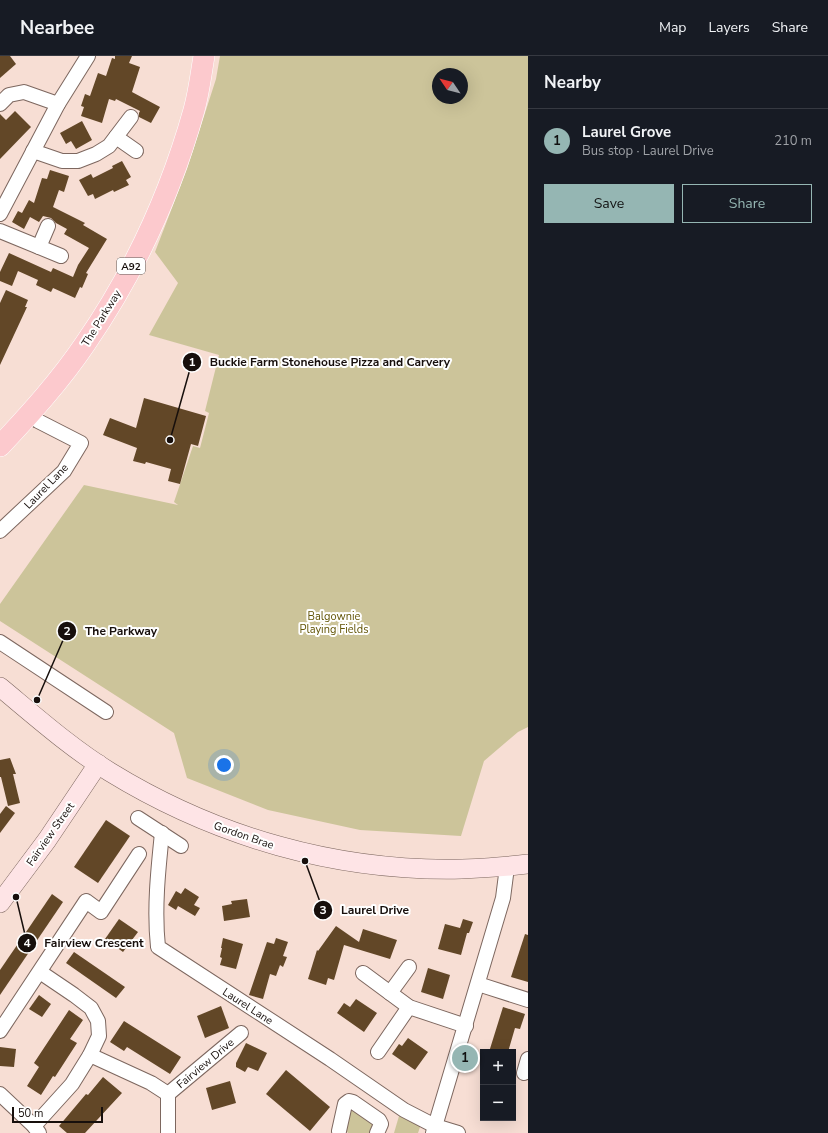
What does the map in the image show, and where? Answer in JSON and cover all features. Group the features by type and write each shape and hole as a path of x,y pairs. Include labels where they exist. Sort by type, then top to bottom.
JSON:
{"main road":[{"name":"The Parkway","path":"0,446 30,415 85,344 114,298 139,252 163,201 179,158 195,108 204,56"},
{"name":"Gordon Brae","path":"0,687 98,764 141,790 187,813 256,840 290,850 339,860 411,868 444,869 507,867 528,864"},
{"name":"Fairview Street","path":"0,903 47,840 98,764"}],"street":[{"path":"0,214 58,104 88,56"},
{"path":"0,104 9,95 24,92 58,104"},
{"path":"33,152 62,161 78,161 96,154 109,146 131,117"},
{"path":"116,137 136,151"},
{"path":"39,247 48,226"},
{"path":"0,232 61,256"},
{"name":"Laurel Lane","path":"0,531 64,471 80,443 38,421 30,415"},
{"path":"0,642 106,712"},
{"path":"138,818 181,846"},
{"name":"Laurel Lane","path":"162,834 158,868 156,931 158,948 330,1059 434,1130"},
{"path":"0,1031 86,901 101,912 139,854"},
{"path":"458,1133 434,1130 503,898 507,867"},
{"path":"390,993 409,967"},
{"path":"0,1094 37,1130 72,1084 90,1056 99,1036 98,1021 91,1008 74,994 40,972"},
{"path":"364,973 409,1007 466,1026"},
{"path":"478,984 528,1000"},
{"path":"378,1052 409,1007"},
{"name":"Fairview Drive","path":"168,1094 241,1033"},
{"name":"Fairview Drive","path":"90,1056 151,1082 168,1094"},
{"path":"524,1074 528,1059"},
{"name":"Fairview Drive","path":"168,1094 168,1133"},
{"path":"338,1132 345,1104 353,1102 379,1120 381,1124 377,1133"}],"green space":[{"name":"Balgownie Playing Fields","path":"220,56 528,56 528,727 518,732 484,761 461,836 360,830 268,810 187,778 174,733 0,621 0,604 84,485 178,505 174,502 193,446 200,448 209,413 205,411 219,355 149,335 178,283 155,252 187,169 216,79"},
{"path":"348,1107 375,1126 371,1133 348,1133 345,1124"},
{"path":"399,1116 421,1124 418,1133 394,1133"}],"building":[{"path":"0,56 10,56 16,64 0,78"},
{"path":"115,56 132,56 129,63 140,67 132,92 160,107 151,123 139,117 140,111 116,99 115,101 109,99 102,123 81,116 84,107 81,106 85,94 90,96 98,73 106,76 112,58 115,59"},
{"path":"15,111 31,127 0,159 0,114 6,120"},
{"path":"82,121 92,140 76,149 71,141 66,144 60,133"},
{"path":"122,161 131,177 126,180 129,185 114,192 113,190 95,199 93,194 88,196 79,180 91,174 93,178 113,168 112,166"},
{"path":"50,170 69,176 64,192 59,190 53,207 85,223 83,225 107,239 86,273 88,274 82,288 80,287 75,298 53,288 51,292 36,285 38,280 18,271 12,286 0,281 0,272 9,253 51,272 53,268 73,277 78,265 89,248 64,234 67,229 56,223 51,218 43,216 39,222 30,217 24,229 12,222 18,211 22,213 29,200 34,203 42,178 47,179"},
{"path":"6,290 28,300 25,307 27,307 0,365 0,303"},
{"path":"144,398 206,416 198,446 191,444 180,484 168,481 171,469 146,462 145,464 133,461 137,448 103,435 110,418 136,428"},
{"path":"10,758 16,774 13,774 20,803 8,806 0,777 0,760"},
{"path":"6,806 15,813 0,833 0,814"},
{"path":"106,820 130,836 98,883 74,867"},
{"path":"185,888 199,897 194,905 200,908 195,916 178,906 176,910 168,905 176,891 181,894"},
{"path":"52,894 63,902 0,995 0,970"},
{"path":"247,899 250,917 224,921 222,906 232,904 231,901"},
{"path":"119,919 138,932 123,952 105,939"},
{"path":"463,919 473,922 469,933 467,933 461,955 438,949 445,924 460,928"},
{"path":"336,926 359,942 363,929 397,940 390,959 344,945 334,980 328,978 326,985 308,979 317,950 318,951"},
{"path":"525,934 528,935 528,982 511,977"},
{"path":"223,938 243,944 236,969 220,965 222,958 220,957"},
{"path":"276,938 288,942 283,956 287,957 283,967 280,965 276,976 270,974 263,999 249,995 267,942 274,944"},
{"path":"74,952 125,987 116,998 66,963"},
{"path":"428,968 450,975 443,999 421,992"},
{"path":"39,995 51,1004 42,1017 29,1009"},
{"path":"356,999 377,1013 364,1032 337,1013 344,1003 350,1007"},
{"path":"221,1006 229,1028 205,1038 197,1016"},
{"path":"503,1007 525,1014 520,1029 515,1028 509,1049 490,1049"},
{"path":"69,1010 83,1020 70,1039 77,1043 55,1077 53,1076 41,1095 27,1086 39,1067 34,1063"},
{"path":"124,1021 181,1057 170,1074 127,1047 124,1051 110,1042"},
{"path":"408,1038 428,1052 415,1070 392,1054 399,1044 402,1046"},
{"path":"246,1043 267,1053 258,1071 248,1067 245,1072 236,1067 236,1063"},
{"path":"0,1047 16,1049 14,1067 0,1066"},
{"path":"286,1070 330,1107 310,1131 266,1094"},
{"path":"103,1077 122,1093 85,1133 67,1133 59,1126 86,1094 88,1095"},
{"path":"230,1081 236,1103 212,1110 206,1088"}],"place":[{"name":"Buckie Farm Stonehouse Pizza and Carvery","path":"170,440"},
{"name":"The Parkway","path":"37,700"},
{"name":"Laurel Drive","path":"305,861"},
{"name":"Fairview Crescent","path":"16,897"},
{"name":"Laurel Grove","path":"465,1058"}]}
